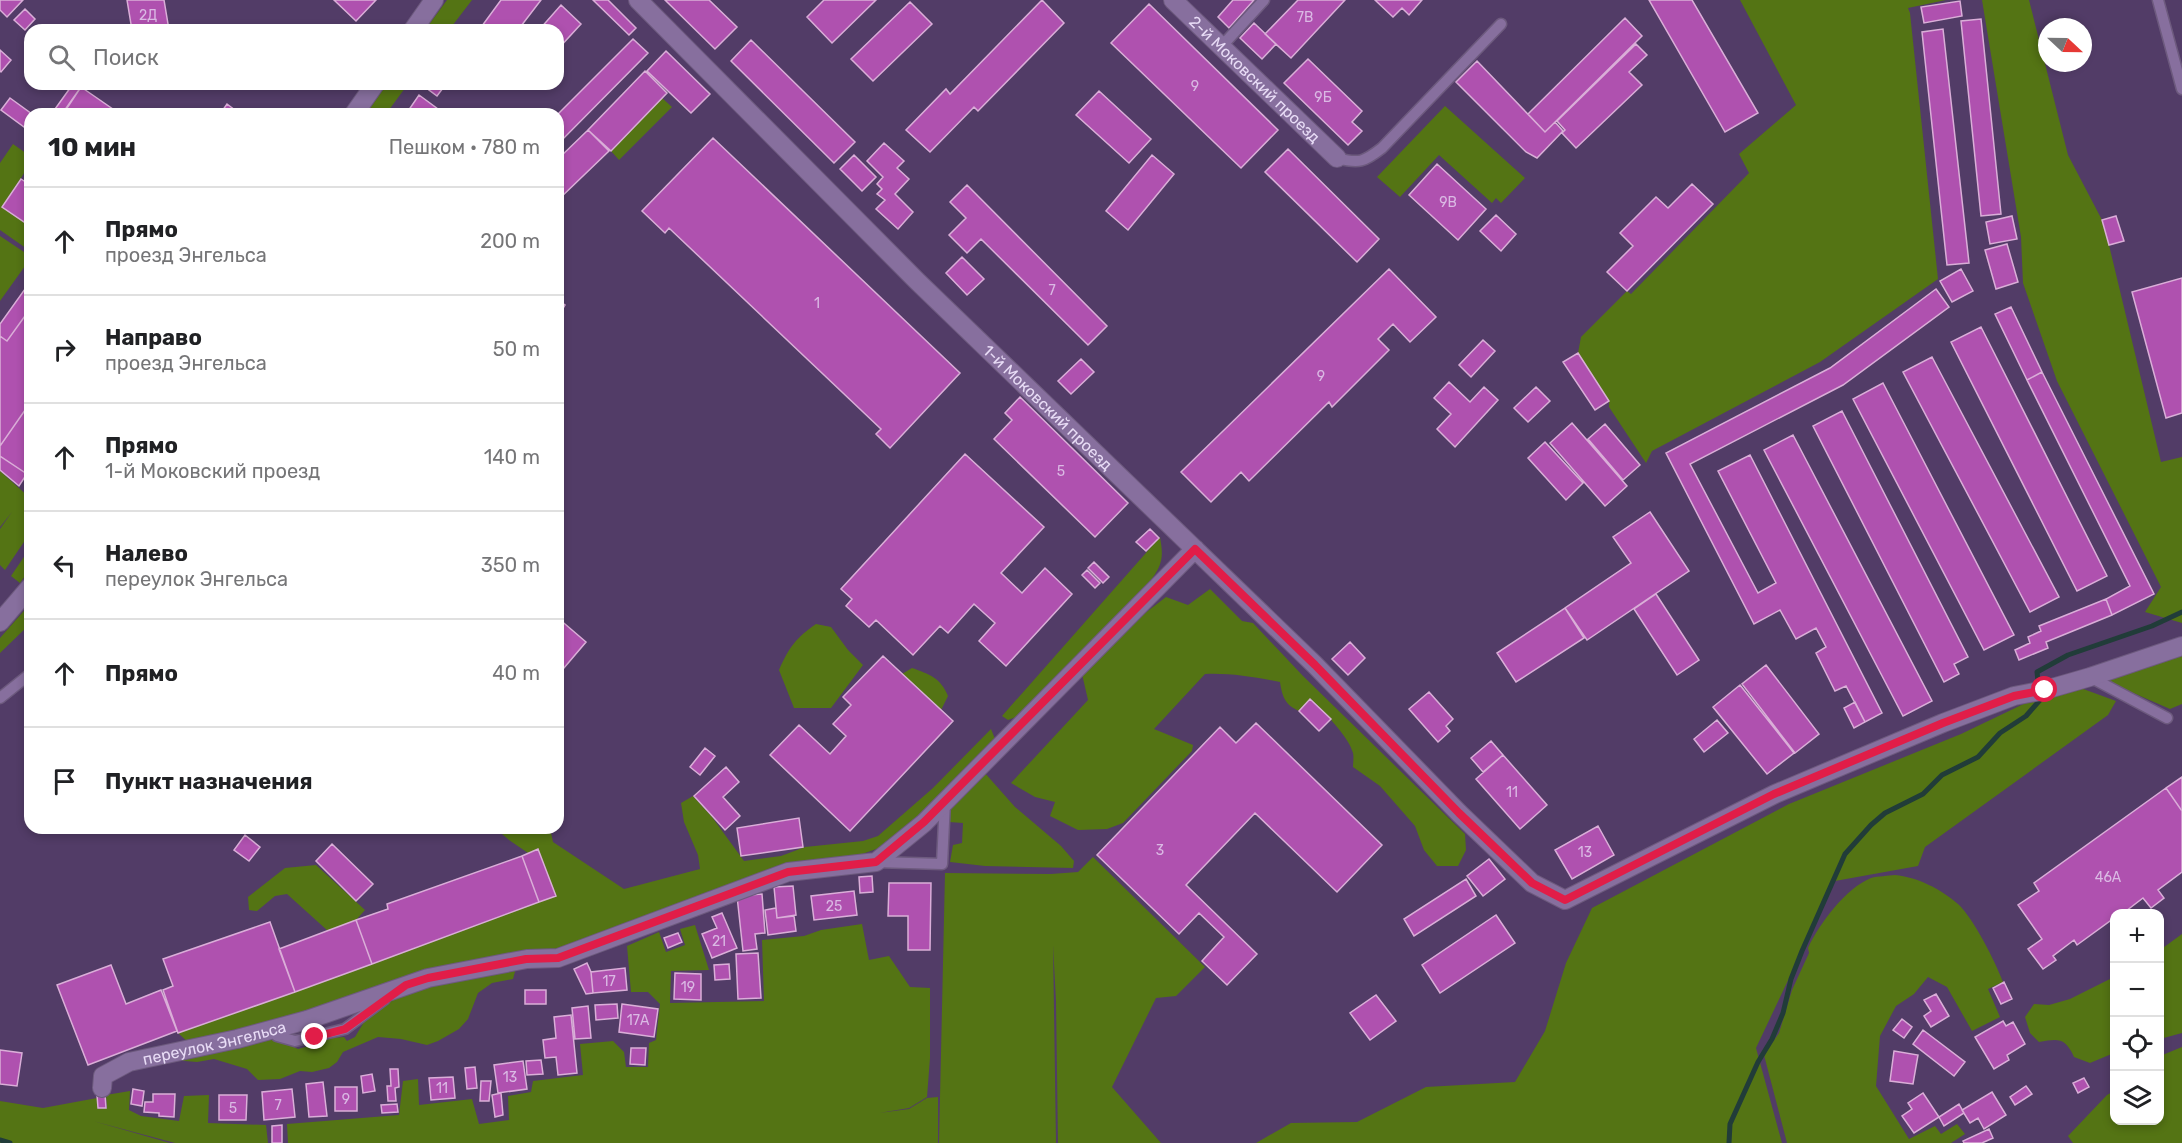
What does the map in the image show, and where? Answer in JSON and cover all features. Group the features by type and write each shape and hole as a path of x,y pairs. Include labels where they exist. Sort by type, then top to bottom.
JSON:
{"street":[{"path":"417,24 435,0"},
{"name":"1-й Моковский проезд","path":"638,0 918,281 1315,665 1459,813 1532,883 1565,900 1774,794 1943,723 2014,696 2090,677"},
{"name":"2-й Моковский проезд","path":"1173,0 1337,158"},
{"path":"358,108 371,90"},
{"path":"876,862 924,822 1195,549"},
{"path":"0,622 24,594"},
{"path":"2090,677 2182,646"},
{"name":"переулок Энгельса","path":"102,1088 103,1076 129,1062 307,1020 428,978 526,959 558,958 788,872 876,862"}],"lane":[{"path":"1221,47 1264,0"},
{"path":"2158,0 2182,89"},
{"path":"1337,158 1353,163 1367,159 1382,148 1501,24"},
{"path":"2090,677 2168,718"},
{"path":"0,698 24,679"},
{"path":"876,862 942,864 945,801"}],"green space":[{"path":"447,0 472,0 454,24 429,24"},
{"path":"1740,0 1946,0 1908,8 1938,279 1820,362 1652,451 1646,463 1609,407 1609,401 1578,353 1581,337 1627,291 1631,294 1749,173 1739,154 1796,105"},
{"path":"1982,0 2029,0 2038,36 2038,72 2047,72 2068,155 2102,220 2161,462 2182,457 2182,623 2145,612 2161,587 2057,381 2023,283 2021,237"},
{"path":"383,90 404,90 390,108 370,108"},
{"path":"662,98 672,107 619,160 611,151"},
{"path":"1445,106 1525,178 1501,203 1496,198 1492,203 1439,155 1400,197 1377,177"},
{"path":"13,144 24,152 24,173 2,207 24,222 24,247 0,230 0,163"},
{"path":"0,236 24,252 24,267 0,301"},
{"path":"0,471 24,493 24,542 5,570 0,565 0,529 12,512 0,527"},
{"path":"1160,537 1161,562 1149,583 1016,717 1008,720 1002,716"},
{"path":"24,557 24,577 20,583 11,576"},
{"path":"1210,589 1242,621 1253,623 1303,676 1465,834 1466,850 1458,866 1437,866 1424,850 1415,826 1380,786 1353,767 1351,747 1335,724 1311,699 1299,711 1285,700 1280,682 1270,680 1205,674 1154,729 1193,745 1192,751 1123,823 1107,829 1078,830 1050,816 1055,802 1035,797 1011,783 1088,700 1082,674 1127,627 1166,597 1188,605"},
{"path":"24,611 24,630 0,653 0,638"},
{"path":"816,624 831,627 848,650 863,665 831,708 794,708 779,670 794,644"},
{"path":"2182,644 2182,704 2170,709 2099,678"},
{"path":"912,668 929,675 942,685 948,696 941,710 902,674"},
{"path":"2067,683 2116,701 2108,715 1925,847 1918,866 1835,881 1756,1048 1782,1143 1256,1143 1291,1123 1357,1122 1426,1087 1515,1082 1545,1031 1566,963 1592,908 1789,804 1961,734"},
{"path":"991,729 995,739 906,828 882,847 862,854 798,866 572,948 191,1045 178,1033 555,896 538,850 528,853 502,834 551,834 553,842 624,889 700,869 698,855 684,822 681,803 693,796 712,817 744,861 781,856 805,847 863,841 878,836 933,788"},
{"path":"984,772 1015,807 1061,846 1074,861 1073,868 985,866 950,862 953,845 962,843 963,823 949,822 949,808"},
{"path":"1093,857 1205,967 1176,996 1156,998 1112,1087 1161,1143 1058,1143 1053,945 1056,1143 939,1143 945,873 1078,872"},
{"path":"316,865 365,910 356,920 328,931 287,894 275,896 257,911 249,910 248,897 285,868"},
{"path":"1895,875 1912,878 1928,885 1944,893 1958,904 1977,930 2003,982 1988,989 2000,1017 1972,1031 1947,987 1928,977 1914,994 1896,1006 1880,1036 1876,1086 1909,1139 1935,1126 1941,1134 1957,1124 1965,1134 1951,1143 1787,1143 1764,1055 1779,1033 1792,990 1809,953 1808,948 1826,918 1843,898 1862,883 1874,877"},
{"path":"862,924 869,960 889,956 910,987 930,988 930,1058 927,1097 909,1108 879,1113 909,1109 927,1098 938,1097 938,1143 288,1143 287,1124 399,1115 403,1081 418,1079 419,1105 472,1099 479,1124 509,1120 508,1096 531,1092 533,1081 583,1075 580,1044 613,1041 624,1052 626,1067 648,1067 649,1043 656,1040 660,1004 648,992 631,992 627,946 659,932 666,952 685,945 680,929 695,925 709,970 671,971 670,1003 764,1001 762,940 804,936 821,930"},
{"path":"2182,934 2182,1033 2164,1038 2164,963 2164,947"},
{"path":"516,968 513,979 492,983 478,993 468,1019 459,1029 427,1045 378,1037 343,1052 337,1062 329,1068 312,1072 300,1071 280,1079 258,1080 247,1069 214,1059 197,1062 173,1060 272,1037 298,1049 309,1046 318,1039 344,1037 347,1041 355,1037 364,1022 381,1007 410,990"},
{"path":"2110,979 2110,1055 2090,1063 2074,1057 2071,1050 2060,1041 2039,1042 2030,1033 2025,1017 2034,1004 2049,1005 2070,999"},
{"path":"2182,1047 2182,1143 2073,1143 2068,1136 2110,1093 2110,1125 2164,1125 2164,1054"},
{"path":"130,1091 129,1110 141,1116 179,1121 184,1096 209,1095 208,1123 266,1125 268,1143 175,1143 93,1121 170,1143 0,1143 0,1101 43,1108 97,1098 98,1109 107,1108 106,1095"}],"building":[{"path":"0,0 23,0 7,17 0,10"},
{"path":"127,0 164,0 168,24 131,24"},
{"path":"334,0 376,0 356,21"},
{"path":"501,0 541,0 523,24 483,24"},
{"path":"593,0 608,0 636,28 629,35"},
{"path":"665,0 709,0 737,27 715,49"},
{"path":"824,0 876,0 832,43 807,17"},
{"path":"1042,0 1064,23 978,111 974,107 930,152 906,130 946,89 950,94"},
{"path":"1233,0 1254,0 1229,28 1218,17"},
{"path":"1298,0 1345,0 1291,58 1265,34"},
{"path":"1375,0 1422,0 1409,15 1402,8 1393,17"},
{"path":"1649,0 1692,0 1758,113 1725,132"},
{"path":"1960,1 1962,16 1924,23 1921,7"},
{"path":"910,2 932,24 873,81 851,59"},
{"path":"1149,4 1278,130 1241,168 1111,43"},
{"path":"561,5 581,24 564,42 564,24 544,24"},
{"path":"25,9 35,19 30,24 24,24 24,29 14,20"},
{"path":"1625,18 1642,36 1545,132 1528,114"},
{"path":"1981,19 2001,214 1981,216 1961,21"},
{"path":"1254,23 1276,44 1262,59 1240,38"},
{"path":"1943,29 1969,263 1947,265 1922,32"},
{"path":"633,39 648,53 564,138 564,108"},
{"path":"751,40 855,142 834,163 731,61"},
{"path":"1636,44 1647,55 1629,72 1642,85 1576,148 1562,133 1565,130 1557,121"},
{"path":"0,50 11,60 1,72 0,71"},
{"path":"666,51 710,94 691,113 647,71"},
{"path":"1308,59 1362,111 1352,122 1362,131 1348,145 1284,83"},
{"path":"1477,61 1545,132 1555,122 1563,131 1537,158 1526,152 1456,82"},
{"path":"645,71 667,93 611,151 588,130"},
{"path":"69,90 79,90 66,108 56,108"},
{"path":"79,90 85,90 111,108 67,108"},
{"path":"429,90 442,90 437,96"},
{"path":"1099,91 1151,139 1129,163 1076,115"},
{"path":"419,95 437,108 410,108"},
{"path":"10,98 24,108 24,127 1,110"},
{"path":"588,130 609,151 564,194 564,153"},
{"path":"713,138 960,373 890,448 876,434 881,429 669,228 665,233 642,211"},
{"path":"884,143 904,161 897,168 909,179 895,194 913,212 898,229 876,209 885,200 877,194 882,189 877,184 883,177 867,161"},
{"path":"1288,149 1379,239 1357,262 1265,172"},
{"path":"854,155 876,177 862,191 840,169"},
{"path":"1152,155 1174,174 1128,230 1106,211"},
{"path":"1437,164 1486,209 1458,240 1409,195"},
{"path":"21,179 24,181 24,222 2,207"},
{"path":"1692,184 1713,204 1627,291 1607,272 1633,246 1620,233 1656,197 1668,208"},
{"path":"967,185 1107,326 1088,345 981,239 967,253 949,235 966,218 950,202"},
{"path":"1496,215 1516,234 1501,251 1480,231"},
{"path":"2012,216 2017,239 1990,244 1986,222"},
{"path":"2116,216 2124,241 2109,245 2102,220"},
{"path":"2007,244 2018,282 1996,289 1985,250"},
{"path":"962,257 984,279 967,295 946,273"},
{"path":"1389,269 1436,317 1410,342 1393,324 1378,339 1389,350 1332,407 1329,402 1249,481 1241,472 1211,502 1181,472"},
{"path":"1961,269 1973,291 1952,302 1940,281"},
{"path":"2182,278 2182,413 2166,418 2132,292"},
{"path":"1936,289 1949,307 1843,385 1690,464 1758,593 1776,583 1718,471 1750,455 1882,713 1865,722 1846,686 1835,691 1816,653 1826,647 1816,628 1796,639 1780,610 1754,624 1666,453 1830,368"},
{"path":"24,290 24,317 7,341 0,336 0,324"},
{"path":"24,290 24,478 19,486 0,470 0,324"},
{"path":"2011,307 2042,372 2027,380 1995,314"},
{"path":"1981,327 2107,576 2077,591 1951,342"},
{"path":"1483,340 1495,351 1471,377 1459,365"},
{"path":"1578,353 1609,401 1595,410 1563,362"},
{"path":"1932,357 2059,597 2030,612 1903,372"},
{"path":"1081,359 1094,372 1071,394 1058,381"},
{"path":"2042,372 2154,594 2112,615 2106,599 2130,586 2027,380"},
{"path":"1449,382 1470,402 1484,387 1498,400 1455,447 1437,429 1451,414 1434,398"},
{"path":"1883,383 2014,635 1984,650 1853,399"},
{"path":"1536,387 1550,401 1528,422 1514,408"},
{"path":"1020,397 1128,503 1095,537 994,439 1012,420 1005,413"},
{"path":"1842,411 1968,657 1954,664 1959,674 1944,682 1813,426"},
{"path":"24,412 24,472 0,456 0,446"},
{"path":"1572,423 1627,486 1605,506 1550,443"},
{"path":"1605,424 1640,465 1623,480 1588,439"},
{"path":"1793,435 1932,701 1903,716 1764,450"},
{"path":"1545,442 1583,483 1566,500 1528,458"},
{"path":"965,454 1044,527 1001,573 1022,593 1045,568 1072,594 1006,666 979,641 995,623 974,604 948,633 940,626 913,655 876,620 869,627 846,606 852,599 841,589"},
{"path":"1650,512 1689,571 1587,640 1565,608 1631,563 1613,537"},
{"path":"1150,529 1159,538 1146,551 1136,542"},
{"path":"1094,562 1109,577 1103,583 1088,568"},
{"path":"1087,570 1100,583 1095,588 1082,575"},
{"path":"1656,594 1699,660 1677,675 1634,609"},
{"path":"2106,599 2112,615 2046,642 2048,648 2019,660 2015,650 2030,643 2028,637 2041,631 2039,626"},
{"path":"1565,608 1584,638 1516,682 1497,653"},
{"path":"564,623 586,642 564,668"},
{"path":"1350,642 1365,658 1348,675 1332,659"},
{"path":"883,656 953,721 850,831 770,755 799,725 830,754 846,736 833,724 851,705 843,697"},
{"path":"1766,665 1819,734 1795,753 1742,684"},
{"path":"1740,685 1794,753 1767,774 1713,707"},
{"path":"1429,692 1453,719 1446,726 1450,731 1438,742 1409,709"},
{"path":"1310,699 1331,719 1319,731 1299,711"},
{"path":"1855,702 1865,722 1854,728 1844,708"},
{"path":"1717,720 1728,733 1704,752 1694,739"},
{"path":"1256,723 1382,845 1337,892 1255,813 1186,885 1257,954 1227,985 1202,961 1224,937 1199,913 1179,934 1097,855 1220,727 1236,743"},
{"path":"1491,741 1503,755 1483,772 1471,758"},
{"path":"705,748 715,756 700,775 690,767"},
{"path":"1503,755 1547,805 1520,829 1476,779"},
{"path":"726,767 739,782 723,797 740,816 725,830 694,796"},
{"path":"2182,777 2182,811 2166,788"},
{"path":"2166,788 2182,811 2182,872 2158,890 2164,898 2151,908 2143,898 2129,909 2110,909 2110,921 2077,945 2074,940 2053,956 2056,960 2043,969 2028,949 2042,939 2018,905 2039,891 2034,883"},
{"path":"799,818 803,847 741,856 737,828"},
{"path":"1598,826 1614,855 1572,879 1555,850"},
{"path":"245,835 260,847 249,861 234,850"},
{"path":"332,844 373,884 356,901 316,861"},
{"path":"538,849 556,896 539,902 522,856"},
{"path":"522,856 539,902 372,964 356,920 388,909 387,904"},
{"path":"1489,859 1505,879 1483,896 1467,876"},
{"path":"872,876 873,892 860,893 859,877"},
{"path":"1466,879 1476,896 1414,936 1404,919"},
{"path":"889,883 931,883 930,950 908,950 908,916 888,916"},
{"path":"793,886 796,915 777,918 774,887"},
{"path":"854,891 857,915 814,920 811,896"},
{"path":"762,894 765,933 755,934 757,949 743,951 737,896"},
{"path":"776,908 777,918 794,916 796,931 768,935 765,910"},
{"path":"722,913 737,948 712,958 702,934 717,928 712,917"},
{"path":"1496,915 1515,943 1440,993 1422,965"},
{"path":"356,920 372,964 295,992 279,949"},
{"path":"270,922 295,992 178,1033 163,990 173,986 163,959"},
{"path":"678,933 682,942 668,948 664,938"},
{"path":"758,953 761,998 738,999 736,954"},
{"path":"587,963 591,972 593,993 586,994 574,969"},
{"path":"729,964 730,979 715,980 714,965"},
{"path":"111,965 126,1004 161,990 177,1031 88,1065 57,985"},
{"path":"625,968 627,990 593,993 591,972"},
{"path":"675,973 701,974 701,1000 674,999"},
{"path":"2004,982 2012,999 2001,1004 1993,988"},
{"path":"525,990 546,990 546,1004 525,1004"},
{"path":"1936,994 1949,1016 1931,1027 1924,1016 1931,1011 1924,1000"},
{"path":"1376,995 1396,1021 1370,1040 1350,1013"},
{"path":"617,1004 618,1018 596,1020 595,1005"},
{"path":"622,1004 658,1009 654,1037 619,1032"},
{"path":"588,1006 591,1038 575,1039 572,1008"},
{"path":"571,1015 577,1073 558,1075 556,1057 545,1058 543,1040 556,1038 554,1017"},
{"path":"1902,1019 1912,1027 1904,1038 1893,1030"},
{"path":"2003,1021 2006,1026 2013,1022 2025,1044 2007,1055 2009,1060 1994,1069 1975,1037"},
{"path":"1923,1030 1965,1062 1954,1076 1913,1044"},
{"path":"631,1048 646,1048 645,1065 630,1064"},
{"path":"0,1050 22,1053 17,1086 0,1084"},
{"path":"1894,1051 1918,1055 1913,1084 1890,1081"},
{"path":"541,1060 543,1074 527,1075 526,1061"},
{"path":"523,1061 527,1089 498,1093 494,1065"},
{"path":"475,1067 477,1088 467,1089 465,1068"},
{"path":"390,1069 398,1069 399,1087 395,1088 396,1101 388,1101 387,1086 391,1086"},
{"path":"372,1074 375,1091 363,1093 361,1076"},
{"path":"453,1077 455,1098 431,1100 429,1078"},
{"path":"2084,1078 2089,1087 2078,1093 2073,1083"},
{"path":"481,1081 491,1081 489,1101 480,1101"},
{"path":"323,1082 327,1116 309,1117 306,1084"},
{"path":"2026,1086 2032,1094 2015,1105 2010,1097"},
{"path":"335,1087 357,1087 357,1111 335,1111"},
{"path":"133,1089 144,1091 142,1106 131,1104"},
{"path":"292,1089 295,1117 264,1120 262,1092"},
{"path":"1992,1092 2006,1115 1984,1129 1978,1118 1970,1123 1962,1110"},
{"path":"501,1093 503,1115 495,1117 492,1095"},
{"path":"1923,1093 1939,1117 1914,1133 1902,1116 1912,1109 1908,1103"},
{"path":"105,1094 106,1108 98,1108 97,1095"},
{"path":"153,1094 175,1094 174,1117 144,1112 145,1102 153,1102"},
{"path":"219,1095 247,1095 246,1120 219,1120"},
{"path":"397,1104 398,1112 382,1113 381,1105"},
{"path":"1959,1104 1964,1113 1944,1126 1939,1117"},
{"path":"282,1125 282,1143 272,1143 272,1126"},
{"path":"1989,1129 1993,1138 1982,1143 1964,1143 1963,1141"}],"waterway":[{"path":"1729,1143 1730,1124 1758,1062 1772,1039 1783,1013 1791,979 1802,951 1845,854 1885,813 1923,794 1942,775 1978,757 2000,733 2026,716 2040,700 2037,672 2068,655 2152,626 2182,612"},
{"path":"0,1140 10,1143"}],"route":[{"path":"315,1037 345,1029 406,985 428,978 526,959 558,958 788,872 876,862 924,822 1195,549 1315,665 1459,813 1532,883 1565,900 1774,794 1943,723 2014,696 2045,690"}]}
